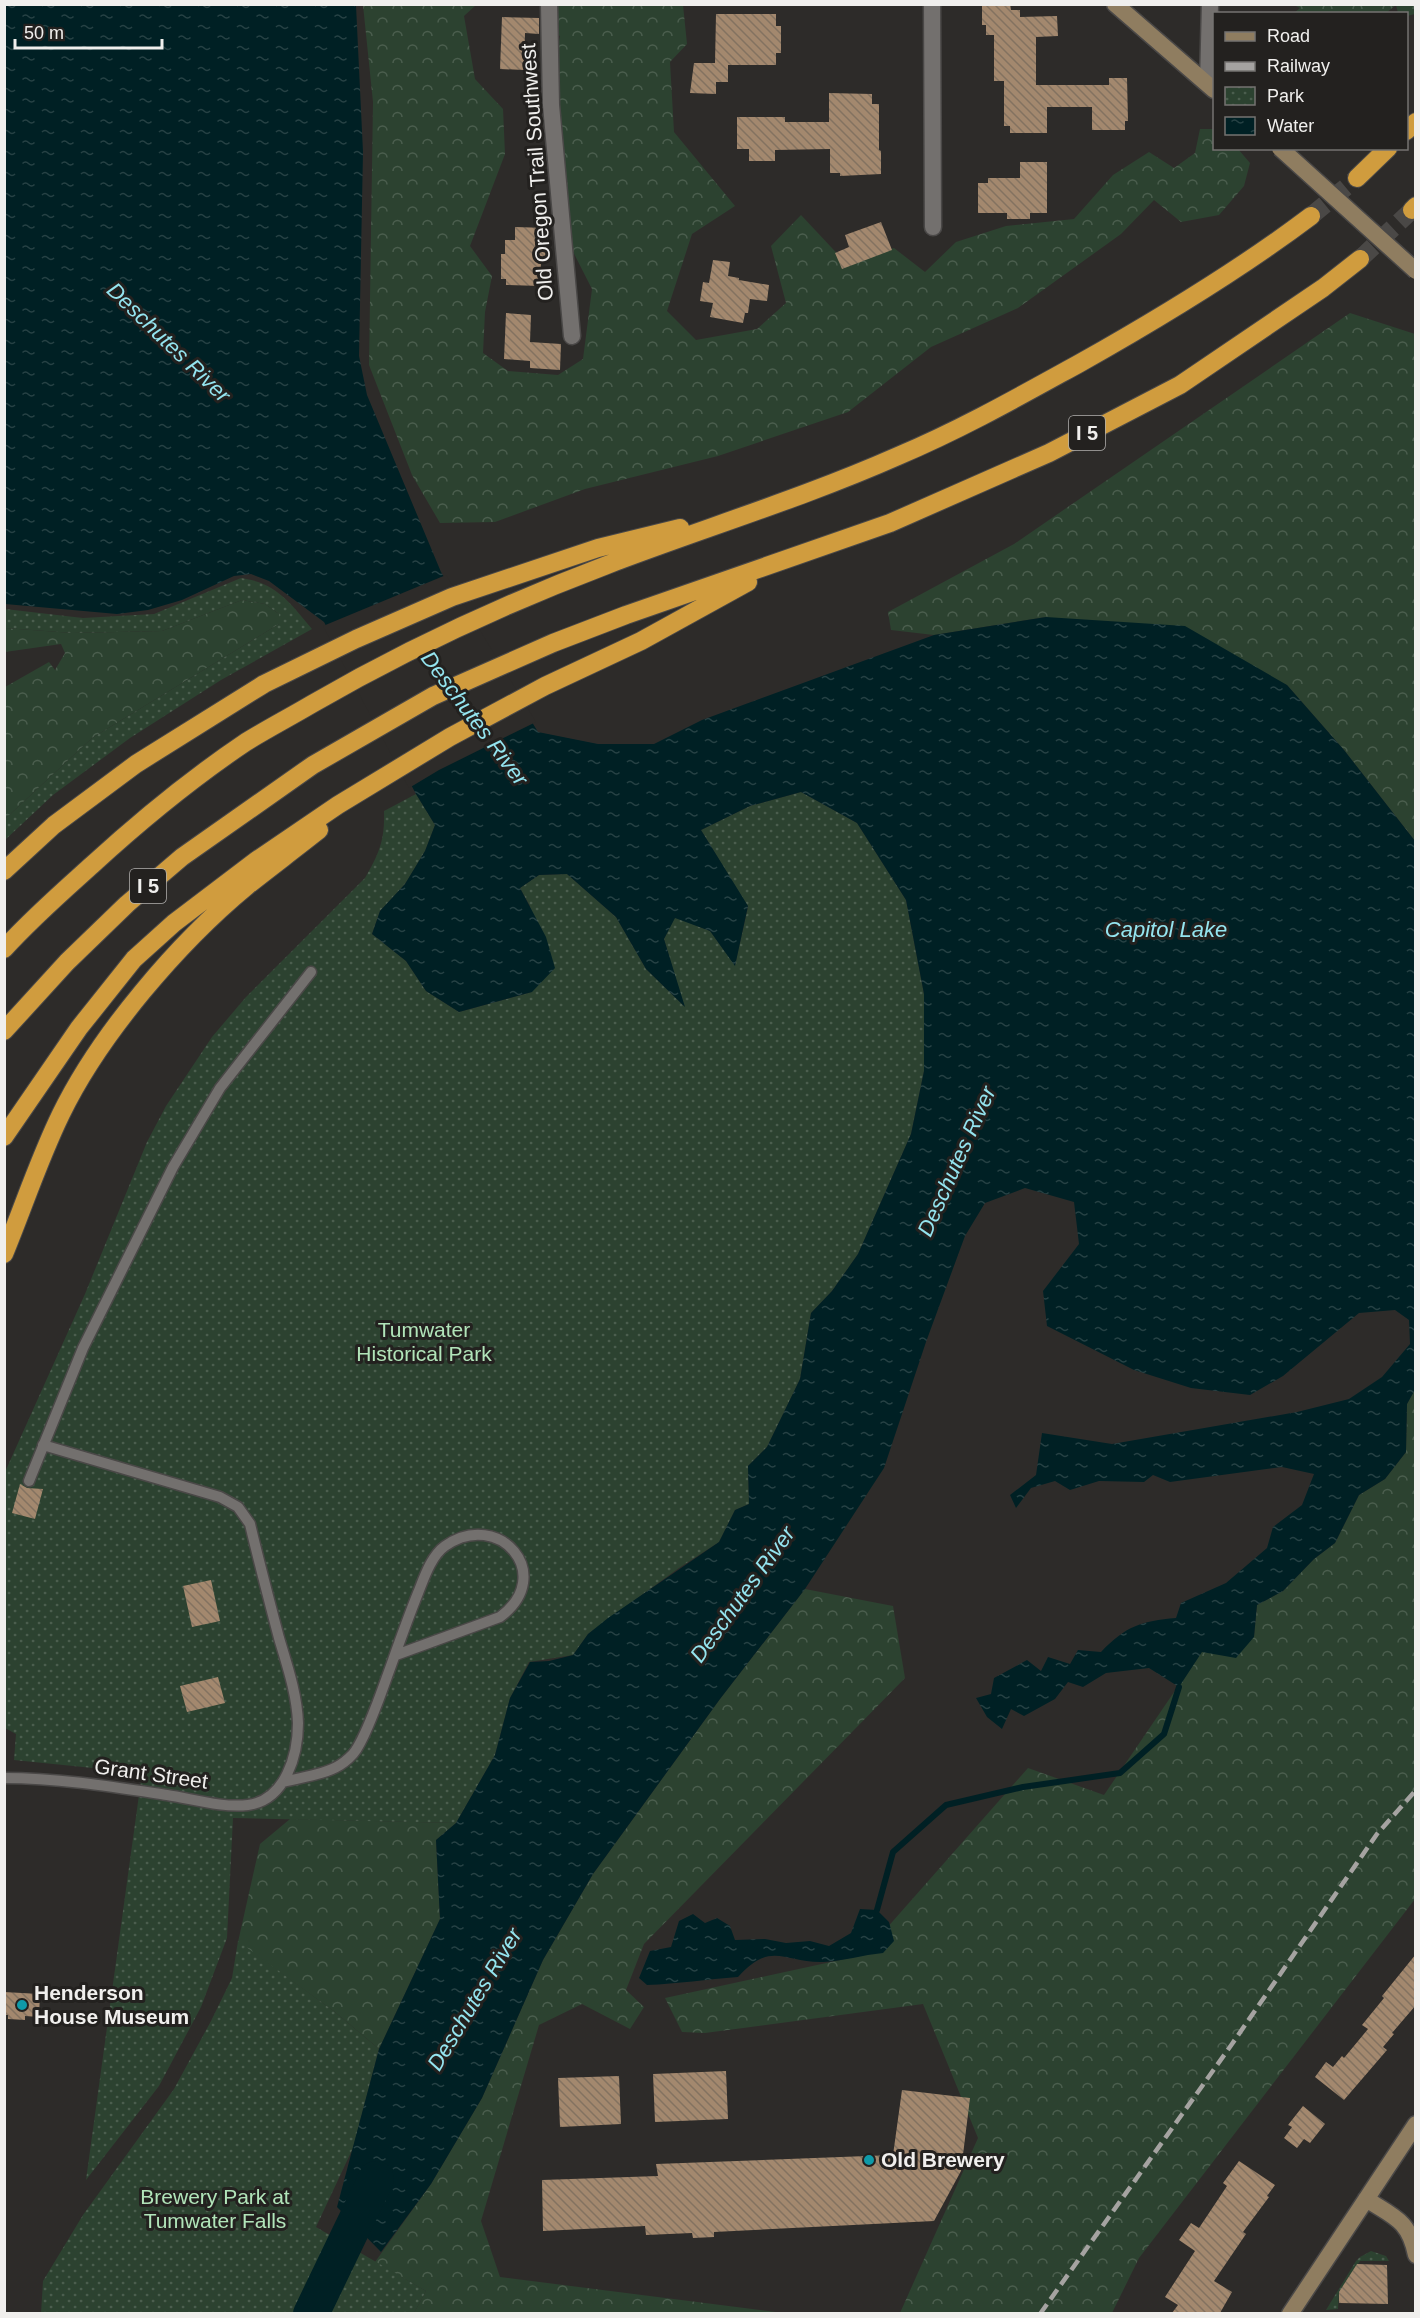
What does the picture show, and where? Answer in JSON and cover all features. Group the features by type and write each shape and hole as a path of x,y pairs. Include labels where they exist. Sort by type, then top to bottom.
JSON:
{"highway":[{"path":"1357,178 1386,150"},
{"name":"I 5","path":"4,949 67,887 133,828 194,780 248,742 380,664 449,630 606,565 775,505 897,457 1002,408 1155,320 1269,248 1311,216"},
{"name":"I 5","path":"4,1031 67,962 182,857 313,765 433,696 543,647 626,615 890,523 1049,453 1180,385 1323,288 1360,259"},
{"path":"4,872 54,825 136,764 264,684 414,612 544,564 598,548 775,505"},
{"path":"4,1137 79,1028 134,959 174,923 257,860 338,805 450,737 545,686 641,641 788,559"},
{"path":"4,1254 61,1113 89,1064 106,1040 177,954 247,887 333,819 338,805"}],"main road":[{"path":"1115,4 1211,87"},
{"path":"1282,150 1416,271"},
{"path":"1290,2313 1416,2124"},
{"path":"1366,2199 1405,2226 1413,2239 1416,2255"}],"street":[{"name":"Old Oregon Trail Southwest","path":"549,4 550,105 572,336"},
{"path":"932,4 933,227"},
{"path":"1210,4 1211,87"}],"lane":[{"path":"29,1481 83,1348 173,1167 220,1088 310,972"},
{"path":"43,1445 220,1497 238,1507 250,1524 296,1704 298,1724 295,1748 283,1782"},
{"path":"283,1782 340,1765 355,1752 396,1655 428,1569 443,1547 460,1538 480,1533 498,1538 513,1550 522,1566 525,1581 521,1596 512,1608 500,1617 396,1655"},
{"name":"Grant Street","path":"4,1778 95,1784 246,1805 262,1802 270,1797 283,1782"}],"green space":[{"path":"363,5 476,5 464,16 475,79 503,109 505,154 470,246 492,276 485,312 483,353 508,371 558,375 583,359 592,289 563,232 556,57 560,36 545,27 543,5 683,5 687,44 670,62 674,132 735,206 692,234 667,311 696,340 757,329 786,303 771,246 801,215 846,263 894,248 925,272 956,242 1006,226 1074,219 1113,175 1149,152 1174,168 1195,153 1200,129 1213,129 1213,150 1239,150 1250,163 1244,186 1219,215 1181,222 1154,200 1121,234 1018,308 931,347 848,412 718,456 585,489 495,522 440,523 412,475 369,365 373,102"},
{"path":"1294,5 1396,5 1387,12 1295,12 1300,8"},
{"path":"1396,5 1415,5 1415,14 1408,16 1408,12 1398,12"},
{"path":"1350,313 1415,334 1415,841 1344,750 1287,685 1046,617 934,635 891,630 888,612 1014,544"},
{"path":"241,578 264,584 273,589 312,629 221,680 130,738 53,795 5,840 5,819 92,738 279,624 279,614 265,604 242,600 162,631 72,633 5,628 5,609 83,618 154,614"},
{"path":"242,600 265,604 279,614 279,624 92,738 5,819 5,687 49,662 55,670 65,653 61,644 5,652 5,628 72,633 162,631"},
{"name":"Tumwater Historical Park","path":"801,792 857,823 906,900 924,994 924,1071 911,1134 858,1254 832,1291 811,1313 800,1379 767,1447 748,1466 749,1504 735,1510 719,1542 588,1634 573,1655 529,1662 510,1698 495,1755 456,1823 233,1818 227,1938 201,2007 159,2086 86,2180 142,1773 14,1760 16,1734 5,1728 5,1472 85,1294 147,1142 166,1106 212,1037 246,997 365,878 380,846 384,811 416,794 435,825 425,851 405,884 380,911 372,934 406,961 426,991 459,1012 532,992 530,906 520,888 539,875 567,874 616,917 646,969 684,1006 664,939 675,917 710,931 735,965 748,907 701,830 750,806"},
{"path":"1415,1388 1415,1899 1139,2258 1112,2313 900,2313 978,2138 923,2004 705,2033 682,2032 665,1998 863,1955 1028,1768 1104,1795 1202,1651 1254,1637 1257,1605 1283,1591 1314,1559 1335,1543 1359,1495 1385,1479 1406,1452 1407,1404"},
{"path":"805,1589 893,1606 905,1678 644,1944 626,1990 644,2007 630,2029 582,2004 539,2025 481,2221 500,2277 784,2313 414,2313 426,2291 375,2262 431,2184 482,2098 543,1960 593,1874 720,1699"},
{"path":"290,1819 456,1823 436,1840 440,1919 379,2049 335,2012 238,1942 260,1844"},
{"name":"Brewery Park at Tumwater Falls","path":"238,1941 335,2012 379,2049 353,2148 316,2227 426,2291 414,2313 41,2314 43,2281 83,2215 174,2089 232,1978"},
{"path":"1371,2251 1386,2256 1389,2261 1360,2261 1339,2292 1338,2309 1326,2310 1356,2261"}],"water":[{"name":"Capitol Lake","path":"4,5 356,5 363,152 359,356 367,395 441,572 538,732 598,744 654,744 702,720 934,635 1046,617 1185,626 1287,685 1344,750 1415,841 1416,1388 1407,1404 1406,1452 1385,1479 1359,1495 1335,1543 1314,1559 1283,1591 1257,1605 1254,1637 1236,1658 1202,1652 1179,1687 1149,1668 1106,1673 1083,1687 1068,1682 1055,1699 1024,1716 1011,1709 1002,1729 987,1717 976,1698 991,1694 994,1678 1027,1660 1041,1671 1048,1657 1070,1664 1078,1650 1101,1652 1118,1636 1135,1626 1176,1618 1181,1603 1226,1583 1267,1548 1273,1527 1302,1505 1314,1474 1282,1467 1170,1482 1153,1475 1144,1482 1099,1481 1070,1490 1055,1481 1031,1488 1016,1508 1010,1495 1036,1475 1042,1433 1112,1444 1297,1412 1349,1399 1382,1377 1410,1344 1409,1320 1395,1310 1359,1313 1283,1376 1250,1395 1191,1388 1134,1370 1047,1326 1043,1291 1079,1244 1074,1202 1025,1188 985,1203 965,1236 926,1342 884,1468 805,1589 720,1699 593,1874 543,1960 482,2098 431,2184 381,2252 337,2207 379,2049 440,1919 436,1840 456,1823 495,1755 510,1698 530,1662 549,1661 573,1655 588,1634 608,1618 719,1542 735,1510 749,1504 748,1466 767,1447 800,1379 811,1313 832,1291 858,1254 911,1134 924,1071 924,994 906,900 857,823 801,792 750,806 701,830 748,906 735,966 710,931 675,918 664,939 685,1007 646,969 616,917 567,874 539,875 520,888 546,937 555,968 532,992 459,1012 426,991 406,961 372,934 380,911 405,884 425,851 435,825 324,622 269,581 251,574 234,576 182,600 148,610 117,614 5,604"},
{"path":"860,1909 877,1910 889,1922 894,1941 883,1953 823,1962 769,1956 760,1959 738,1977 670,1984 647,1985 639,1978 650,1951 671,1947 679,1921 693,1914 705,1923 717,1918 730,1926 735,1940 765,1939 786,1943 810,1941 829,1946 851,1933"}],"pier":[{"path":"446,575 536,722 439,770 409,788 323,626"}],"building":[{"path":"982,4 1010,4 1011,10 1020,10 1020,17 1057,16 1058,36 1036,37 1036,85 1109,85 1109,78 1127,78 1128,121 1125,121 1125,130 1092,130 1092,107 1047,107 1047,133 1010,133 1010,126 1004,126 1004,81 994,81 994,35 986,35 986,25 982,25"},
{"path":"716,14 776,14 776,26 781,26 781,53 776,53 776,65 728,65 728,82 716,82 716,94 690,93 694,63 715,63"},
{"path":"502,17 539,18 539,34 525,33 524,70 500,69"},
{"path":"829,93 872,94 872,104 879,104 881,174 840,176 840,173 830,173 830,149 775,150 775,161 749,161 749,149 737,149 737,117 785,117 785,122 829,122"},
{"path":"1020,162 1047,162 1047,213 1030,213 1030,219 1007,219 1007,213 978,213 978,183 988,183 988,178 1020,178"},
{"path":"881,222 892,250 842,269 835,253 849,247 845,235"},
{"path":"515,227 548,228 547,262 541,262 540,286 506,285 506,279 501,279 501,254 505,254 505,240 515,240"},
{"path":"713,260 730,262 728,276 769,285 767,301 750,299 748,313 745,313 743,323 710,317 713,303 700,301 703,282 709,283"},
{"path":"506,313 531,315 530,342 561,344 560,370 530,368 530,361 504,359"},
{"path":"20,1484 27,1488 43,1489 35,1519 12,1513"},
{"path":"211,1580 220,1621 192,1627 183,1586"},
{"path":"218,1677 225,1703 187,1712 180,1686"},
{"path":"1416,1954 1416,2005 1392,2033 1394,2034 1383,2047 1387,2050 1344,2100 1315,2077 1326,2062 1333,2067 1342,2056 1344,2058 1368,2029 1362,2025"},
{"name":"Henderson House Museum","path":"4,1992 40,1994 39,2017 25,2016 25,2020 8,2019 8,2015 4,2015"},
{"path":"726,2071 728,2119 655,2122 653,2074"},
{"path":"619,2076 621,2124 560,2127 558,2078"},
{"name":"Old Brewery","path":"902,2090 970,2098 961,2171 934,2221 714,2232 714,2237 693,2238 692,2233 646,2235 645,2226 543,2231 542,2180 658,2176 656,2164 893,2155"},
{"path":"1303,2106 1325,2124 1310,2143 1304,2139 1297,2148 1284,2138 1292,2127 1288,2125"},
{"path":"1239,2161 1275,2185 1243,2232 1246,2234 1214,2281 1232,2292 1220,2313 1172,2313 1178,2305 1165,2297 1195,2251 1179,2240 1191,2223 1199,2228 1227,2186 1223,2183"},
{"path":"1357,2264 1387,2265 1388,2304 1339,2303 1339,2292"}],"waterway":[{"path":"877,1910 893,1852 946,1805 1023,1787 1120,1773 1164,1734 1179,1687"},
{"name":"Deschutes River","path":"311,2314 376,2179"}],"tunnel":[{"path":"1311,216 1357,178"},
{"path":"1360,259 1412,210"}],"railway":[{"path":"1040,2314 1232,2044 1377,1834 1416,1790"}],"place":[{"name":"Henderson House Museum","path":"22,2005"},
{"name":"Old Brewery","path":"869,2160"}]}
